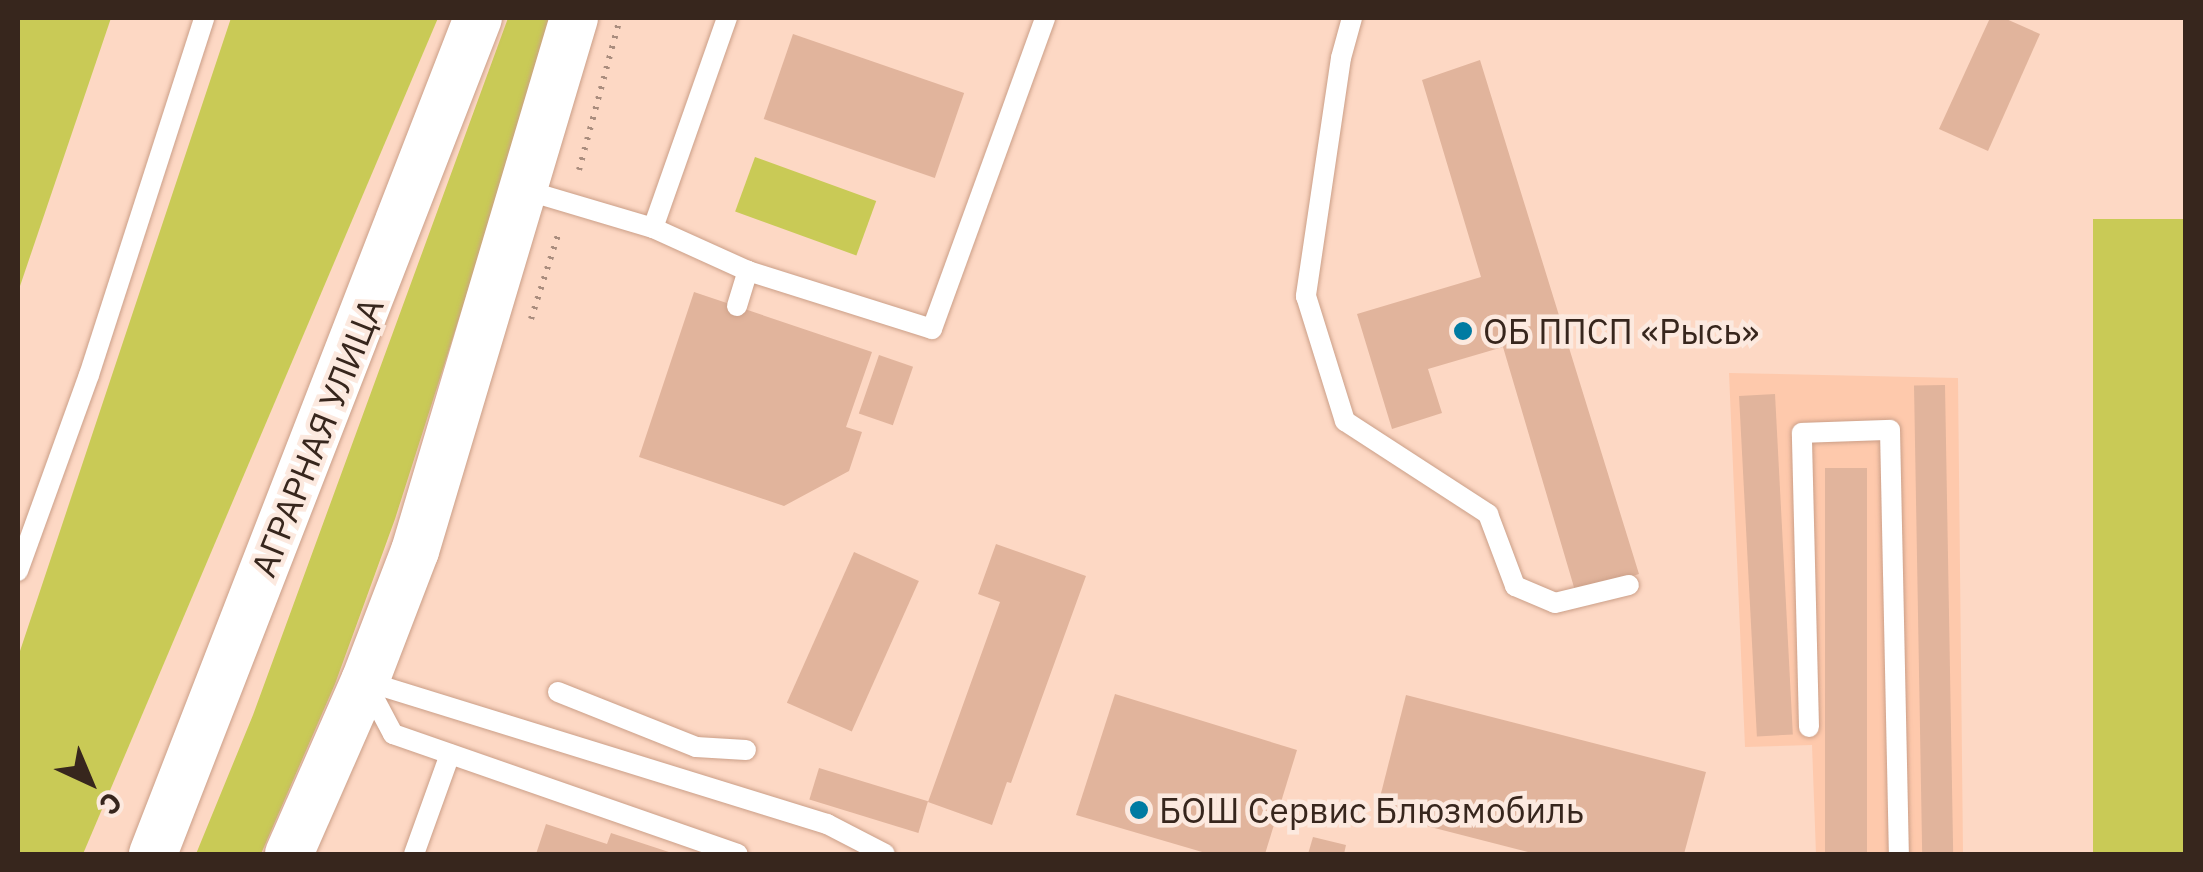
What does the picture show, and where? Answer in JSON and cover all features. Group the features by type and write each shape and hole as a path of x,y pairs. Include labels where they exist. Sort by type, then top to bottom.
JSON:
{"street":[{"name":"АГРАРНАЯ УЛИЦА","path":"153,854 478,18"},
{"path":"289,854 365,682 414,551 574,18"}],"lane":[{"path":"18,571 88,375 204,18"},
{"path":"653,228 727,18"},
{"path":"525,190 653,228 748,271 932,329 1045,18"},
{"path":"1352,18 1341,58 1306,296 1344,420 1488,514 1515,586 1555,603 1629,585"},
{"path":"736,306 748,271"},
{"path":"1810,727 1802,433 1890,430 1899,854"},
{"path":"365,682 393,734 738,854"},
{"path":"365,682 828,824 884,854"},
{"path":"558,692 696,747 746,750"},
{"path":"685,780 696,747"},
{"path":"414,854 450,754"}],"path":[{"path":"579,170 620,18"}],"shaded area":[{"path":"18,18 111,18 18,292"},
{"path":"231,18 438,18 83,854 18,854 18,657"},
{"path":"508,18 555,18 395,519 335,684 261,854 196,854 253,715"},
{"path":"755,157 876,201 856,256 735,212"},
{"path":"2093,219 2185,219 2185,854 2093,854"},
{"path":"1729,373 1958,378 1963,854 1816,854 1812,745 1745,747"}],"building":[{"path":"1990,18 2004,18 2040,34 1988,151 1939,129"},
{"path":"793,34 964,93 935,178 764,119"},
{"name":"ОБ ППСП «Рысь»","path":"1480,60 1639,574 1576,594 1503,347 1428,369 1442,413 1392,429 1357,314 1481,277 1422,80"},
{"path":"694,292 872,352 846,427 862,432 849,471 784,506 639,457"},
{"path":"879,355 913,367 893,425 859,414"},
{"path":"1945,385 1953,854 1922,854 1914,386"},
{"path":"1775,394 1793,735 1757,736 1739,396"},
{"path":"1825,468 1867,468 1867,854 1825,854"},
{"path":"996,544 1086,576 992,825 928,802 1000,602 978,594"},
{"path":"854,552 919,581 852,732 787,703"},
{"path":"1115,694 1297,750 1265,854 1209,854 1076,815"},
{"path":"1406,695 1706,772 1684,854 1536,854 1376,813"},
{"path":"819,768 928,801 918,833 809,800"},
{"path":"546,824 607,844 611,833 675,854 536,854"},
{"path":"1313,837 1346,845 1344,854 1308,854"}],"place":[{"name":"ОБ ППСП «Рысь»","path":"1463,331"},
{"name":"БОШ Сервис Блюзмобиль","path":"1139,810"}]}
